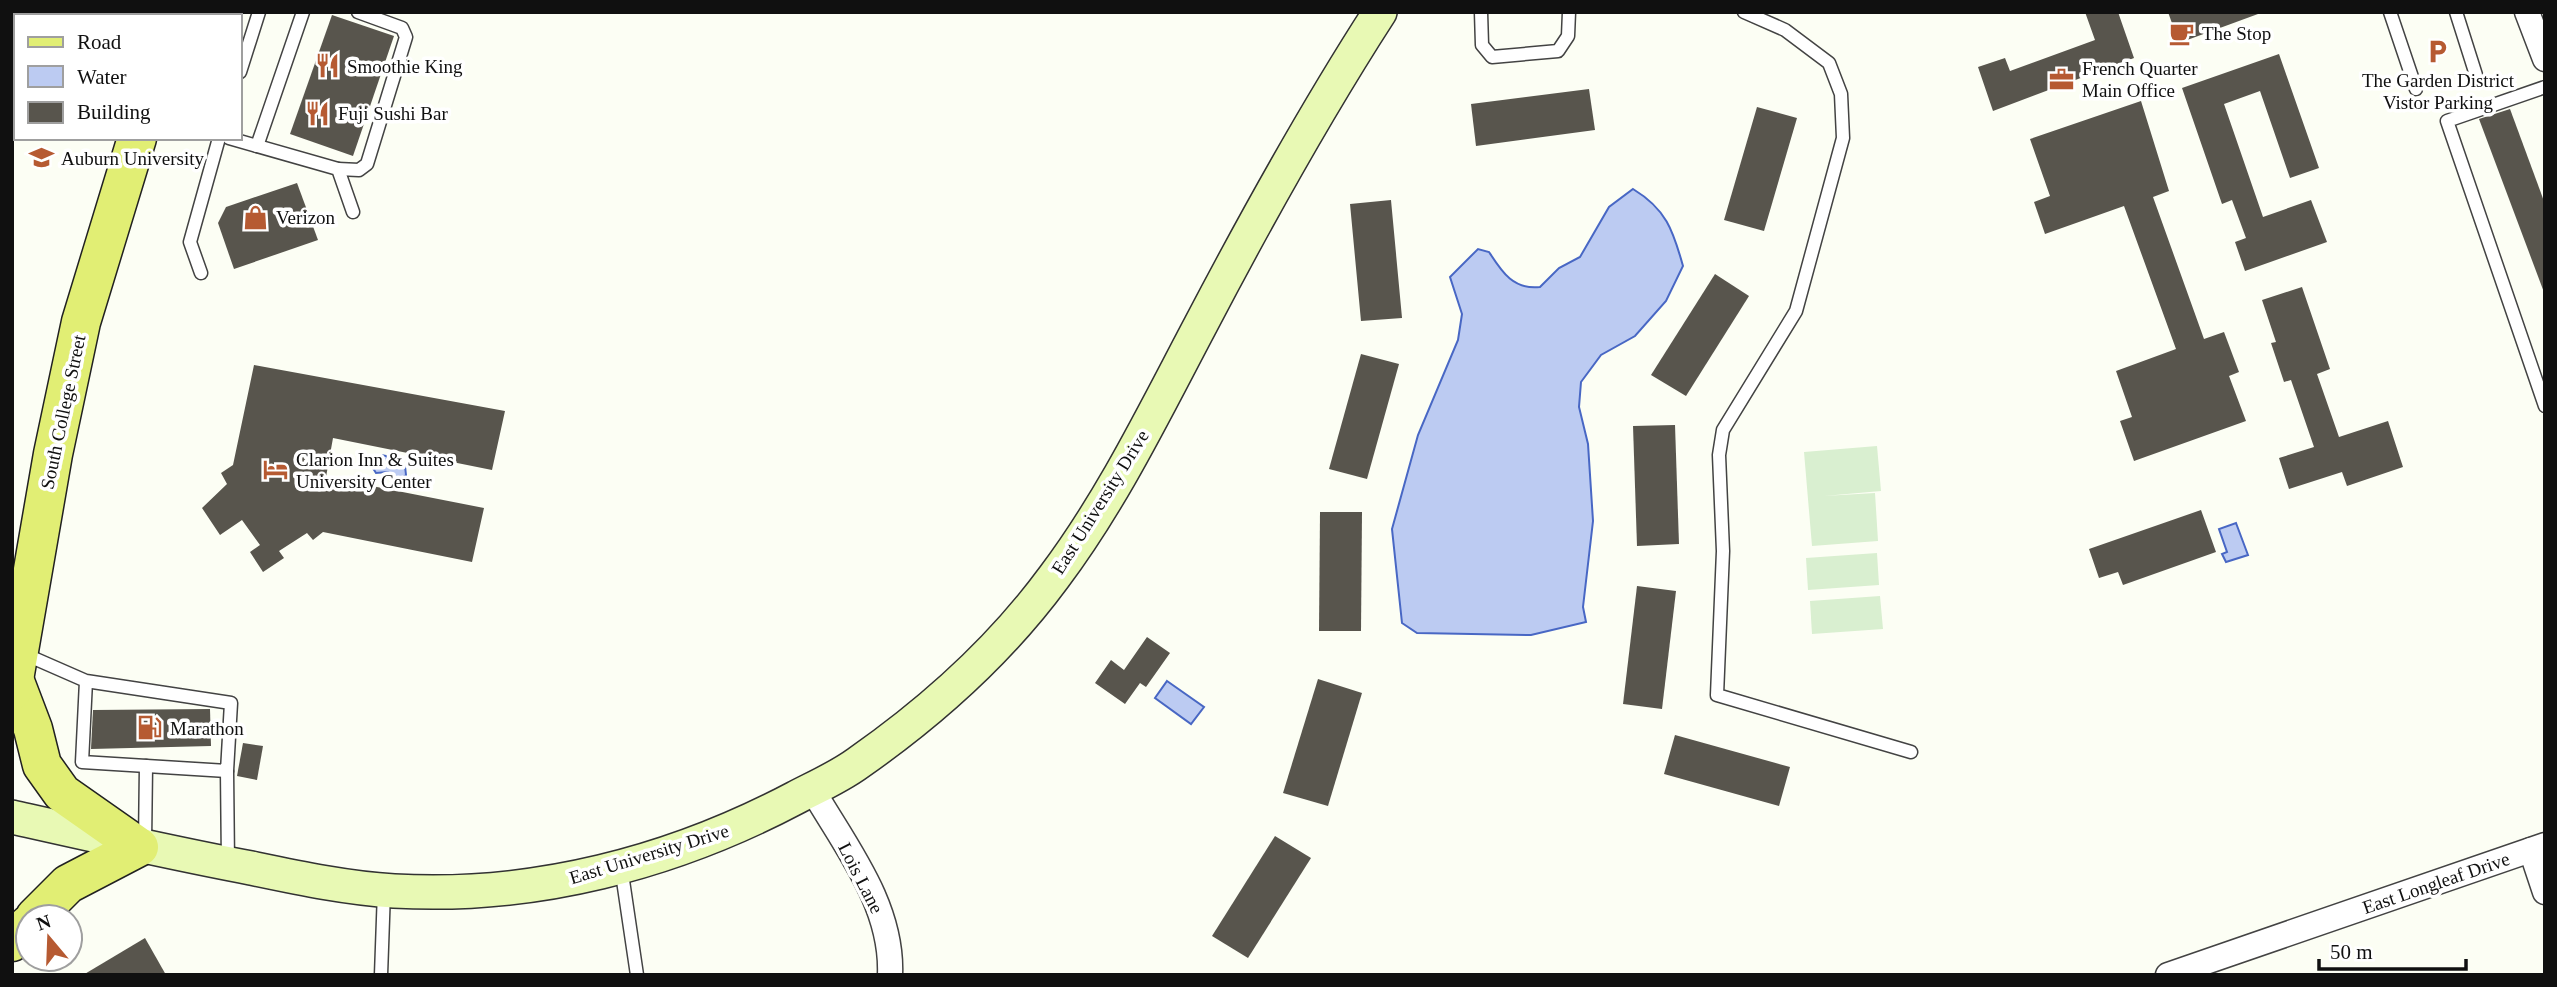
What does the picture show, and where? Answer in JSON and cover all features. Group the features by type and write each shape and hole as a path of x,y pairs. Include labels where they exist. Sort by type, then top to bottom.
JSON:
{"main road":[{"name":"East University Drive","path":"12,817 142,847 328,883 384,890 466,891 535,886 621,867 734,830 855,766 963,680 1054,577 1128,462 1271,193 1325,97 1380,12"},
{"name":"South College Street","path":"15,663 53,454 81,322 136,140"},
{"path":"15,663 42,765 62,793 142,847 68,884 49,903"}],"street":[{"path":"2528,12 2545,59"},
{"name":"Lois Lane","path":"812,789 873,892 888,943 890,975"},
{"path":"2538,848 2545,892"},
{"name":"East Longleaf Drive","path":"2168,975 2538,848"}],"lane":[{"path":"242,65 258,12"},
{"path":"257,146 303,12"},
{"path":"236,140 338,169 359,170 367,163 406,37 402,27 358,12"},
{"path":"1480,12 1482,45 1492,57 1558,51 1568,36 1569,12"},
{"path":"1744,12 1785,30 1829,63 1841,94 1843,138 1796,311 1723,430 1720,455 1723,551 1717,695 1911,752"},
{"path":"2390,12 2416,89"},
{"path":"2456,12 2476,75"},
{"path":"2545,87 2447,121 2545,405"},
{"path":"201,273 190,242 218,140"},
{"path":"338,169 353,212"},
{"path":"15,663 86,681 231,703 227,771 228,864"},
{"path":"86,681 82,762 227,771"},
{"path":"142,847 146,766"},
{"path":"621,867 637,975"},
{"path":"381,975 384,890"}],"green space":[{"path":"1877,446 1881,491 1824,496 1875,493 1878,541 1812,546 1804,452"},
{"path":"1877,553 1879,585 1808,590 1806,558"},
{"path":"1880,596 1883,629 1812,634 1810,601"}],"water":[{"path":"1633,189 1653,204 1667,221 1683,266 1666,301 1635,336 1601,355 1581,382 1579,407 1588,444 1593,521 1583,607 1586,622 1531,635 1417,633 1402,623 1392,529 1418,435 1458,340 1462,314 1450,277 1478,249 1489,252 1515,283 1540,287 1559,268 1580,257 1609,207"},
{"path":"375,457 391,457 405,466 406,475 399,480 388,472 376,473 371,465"},
{"path":"2236,523 2248,555 2226,562 2222,554 2227,552 2219,529"},
{"path":"1167,681 1204,707 1191,724 1155,698"}],"building":[{"path":"2085,12 2118,12 2134,58 1993,111 1978,67 2005,58 2010,71 2095,40"},
{"path":"2168,12 2258,12 2258,14 2179,43"},
{"path":"332,15 394,36 353,156 290,134"},
{"path":"2279,54 2319,168 2290,178 2260,91 2224,104 2263,217 2311,200 2327,242 2245,271 2235,242 2246,238 2232,200 2222,204 2182,88"},
{"path":"1589,89 1595,130 1476,146 1471,104"},
{"path":"2141,101 2169,191 2153,197 2204,339 2224,332 2239,372 2229,376 2246,421 2134,461 2120,421 2132,417 2116,371 2176,349 2124,206 2045,234 2034,202 2050,196 2030,139"},
{"path":"1757,107 1797,118 1764,231 1724,220"},
{"path":"2510,109 2545,204 2545,295 2479,119"},
{"path":"297,183 318,240 234,269 218,223 226,207"},
{"path":"1391,200 1402,318 1361,321 1350,204"},
{"path":"1715,274 1749,296 1686,396 1651,375"},
{"path":"2302,287 2330,369 2317,374 2339,437 2388,421 2403,467 2347,486 2342,472 2289,489 2279,458 2314,447 2291,380 2284,382 2271,343 2276,342 2262,300"},
{"path":"1361,354 1399,364 1367,479 1329,469"},
{"name":"Clarion Inn & Suites University Center","path":"254,365 505,411 492,470 333,438 326,477 484,508 472,562 323,532 313,540 307,533 279,551 284,558 263,572 250,552 260,545 242,520 220,535 202,508 227,484 221,473 233,465"},
{"path":"1675,425 1679,544 1637,546 1633,426"},
{"path":"2201,510 2216,552 2123,585 2118,572 2099,578 2089,549"},
{"path":"1320,512 1362,512 1361,631 1319,631"},
{"path":"1637,586 1676,591 1662,709 1623,704"},
{"path":"1147,637 1170,653 1146,687 1140,683 1125,704 1095,683 1111,660 1124,670"},
{"path":"1318,679 1362,693 1328,806 1283,793"},
{"name":"Marathon","path":"210,709 211,746 91,749 93,710"},
{"path":"1675,735 1790,767 1779,806 1664,774"},
{"path":"243,743 263,746 257,780 237,776"},
{"path":"1275,836 1311,858 1248,958 1212,936"},
{"path":"145,938 166,975 83,975"}],"place":[{"name":"The Stop","path":"2182,33"},
{"name":"The Garden District Vistor Parking","path":"2438,52"},
{"name":"Smoothie King","path":"327,66"},
{"name":"French Quarter Main Office","path":"2062,79"},
{"name":"Fuji Sushi Bar","path":"318,113"},
{"name":"Auburn University","path":"41,158"},
{"name":"Verizon","path":"256,217"},
{"name":"Clarion Inn & Suites University Center","path":"276,470"},
{"name":"Marathon","path":"150,728"}]}
